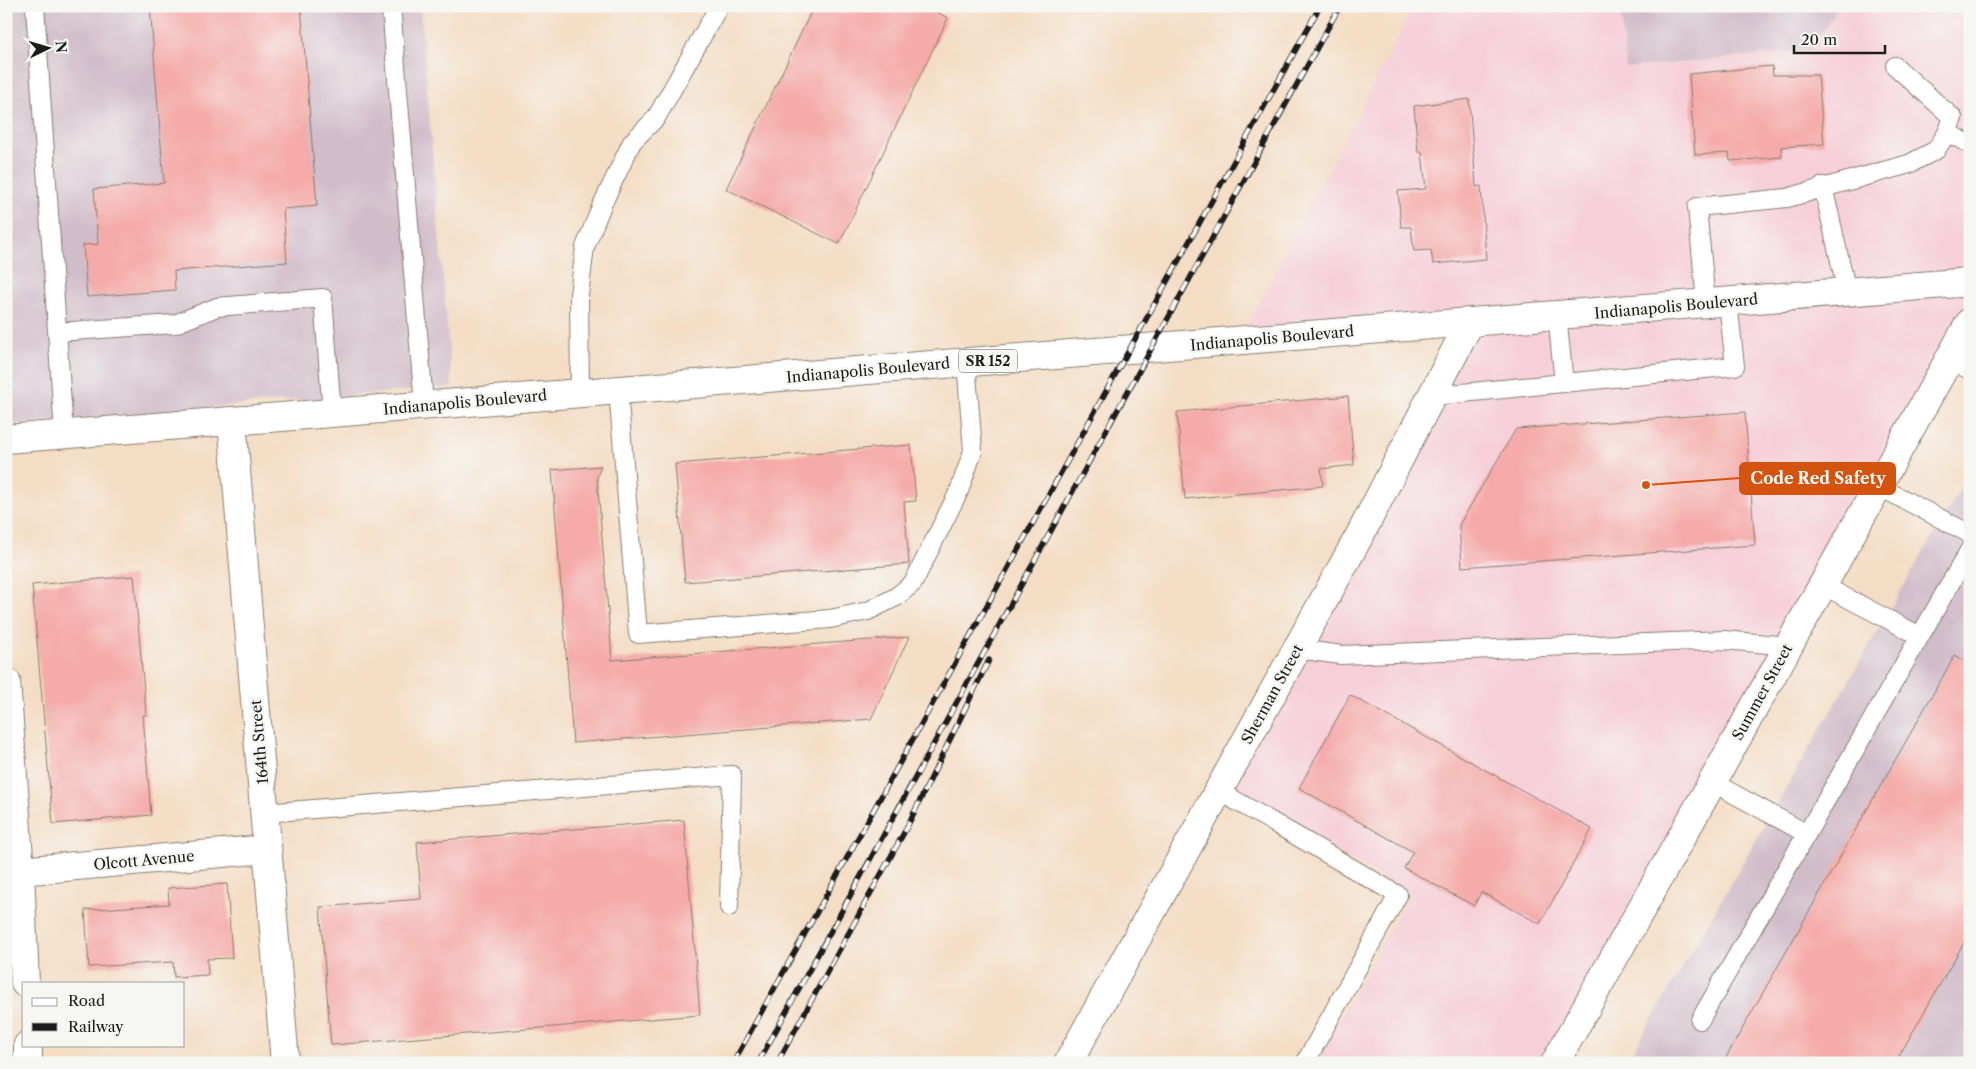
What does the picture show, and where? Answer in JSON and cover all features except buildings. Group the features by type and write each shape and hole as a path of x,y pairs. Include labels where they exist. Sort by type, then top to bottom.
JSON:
{"street":[{"name":"Indianapolis Boulevard","path":"6,439 1970,282"},
{"name":"Sherman Street","path":"1068,1063 1361,533 1470,322"},
{"name":"Summer Street","path":"1555,1063 1878,486 1959,365 1970,322"},
{"name":"164th Street","path":"232,421 285,1063"},
{"path":"6,681 20,871 25,982"},
{"name":"Olcott Avenue","path":"20,871 267,849"},
{"path":"28,1046 28,1063"}],"lane":[{"path":"35,6 64,434"},
{"path":"391,6 424,406"},
{"path":"580,393 579,295 585,247 602,205 632,142 656,118 719,6"},
{"path":"1432,396 1734,366 1717,303 1697,207 1787,198 1823,186 1909,164 1936,150 1947,133 1953,118 1895,66"},
{"path":"1947,133 1970,144"},
{"path":"1823,186 1847,292"},
{"path":"58,332 175,324 217,307 323,298 332,413"},
{"path":"1557,315 1564,383"},
{"path":"618,390 638,634 657,633 830,619 868,611 902,592 913,582 959,491 973,451 966,362"},
{"path":"1878,486 1970,534"},
{"path":"1700,1020 1970,549"},
{"path":"1822,586 1920,636"},
{"path":"1297,649 1341,655 1724,640 1789,646"},
{"path":"265,814 732,775 729,907"},
{"path":"1712,782 1807,834"},
{"path":"1219,791 1398,895 1305,1063"}],"shaded area":[{"path":"6,6 420,6 452,387 6,425"},
{"path":"1414,6 1620,6 1626,68 1811,50 1838,6 1970,6 1970,274 1242,335"},
{"path":"1620,6 1838,6 1811,50 1626,68"},
{"path":"1970,289 1970,303 1546,1063 1315,1063 1409,894 1230,789 1476,328"},
{"path":"1970,472 1970,1063 1627,1063 1652,1019"}],"railway":[{"path":"733,1063 1320,6"},
{"path":"758,1063 1340,6"},
{"path":"777,1063 906,829 989,660"}],"place":[{"name":"Code Red Safety","path":"1646,485"}]}
